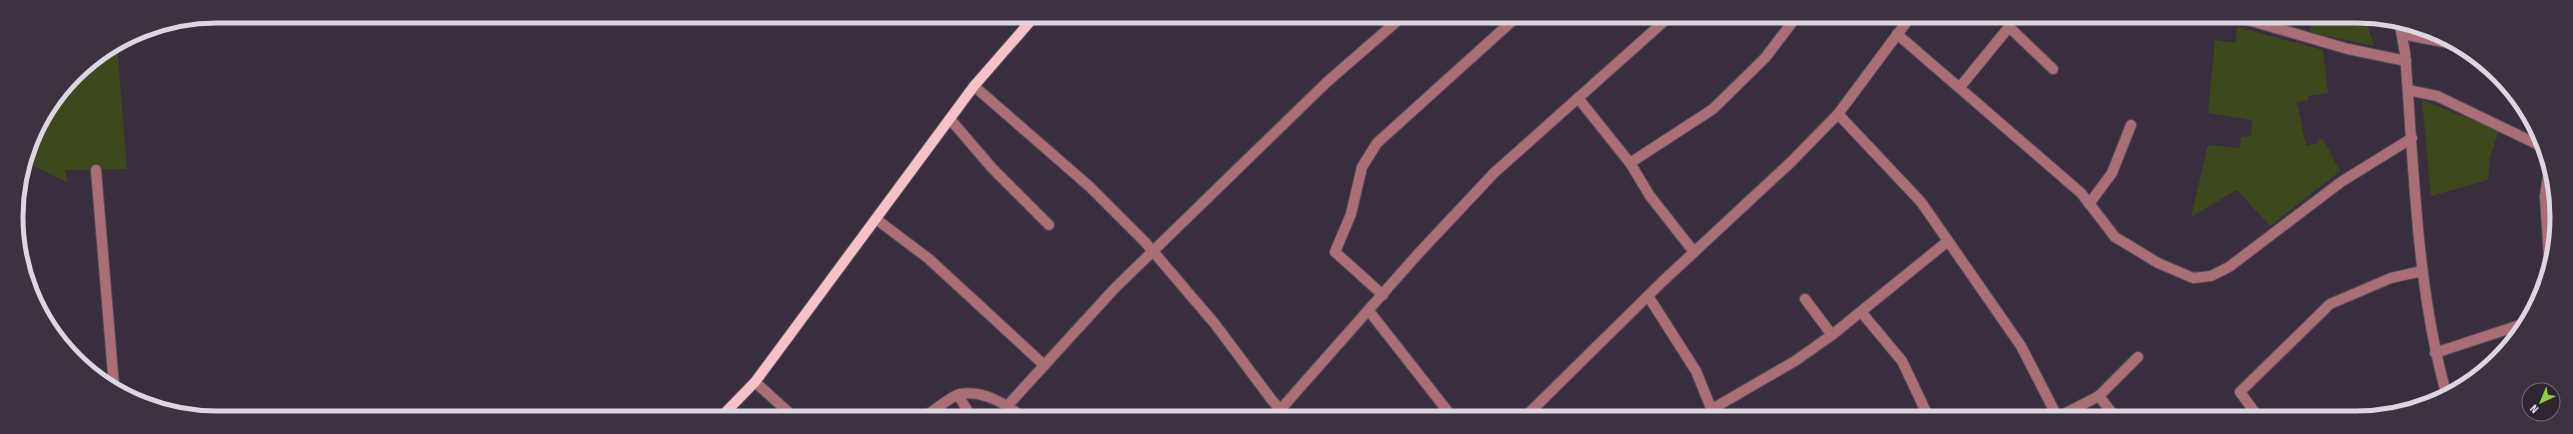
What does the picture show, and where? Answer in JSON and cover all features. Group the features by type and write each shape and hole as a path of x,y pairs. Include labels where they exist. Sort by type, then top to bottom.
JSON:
{"main road":[{"path":"727,411 755,382 974,86 1029,23"}],"street":[{"path":"1008,405 1115,288 1327,82 1395,23"},
{"path":"1384,295 1335,252 1351,214 1362,167 1377,143 1510,23"},
{"path":"974,86 1090,187 1153,251 1215,324 1280,409 1384,295 1417,255 1494,173 1662,23"},
{"path":"1630,163 1713,109 1765,58 1792,23"},
{"path":"1531,411 1648,296 1791,162 1838,114 1906,23"},
{"path":"2259,23 2348,48 2406,61"},
{"path":"1960,87 2009,27 2053,68"},
{"path":"2424,36 2401,29 2406,61 2422,271 2435,353 2445,389"},
{"path":"1897,34 2081,193 2115,237 2158,263 2193,278 2211,276 2229,267 2341,182 2412,138"},
{"path":"2408,90 2437,96 2535,143"},
{"path":"1578,98 1630,163 1650,196 1694,252"},
{"path":"1838,114 1921,202 2020,346 2054,411"},
{"path":"950,118 992,168 1049,225"},
{"path":"2089,204 2112,173 2131,125"},
{"path":"96,170 114,381"},
{"path":"2547,184 2545,196 2548,242"},
{"path":"876,219 929,259 1044,365"},
{"path":"1716,411 1795,361 1832,335 1862,313 1948,241"},
{"path":"2253,411 2240,392 2330,304 2391,278 2422,271"},
{"path":"1648,296 1696,371 1712,411"},
{"path":"1805,299 1832,335"},
{"path":"1369,311 1448,411"},
{"path":"1862,313 1902,361 1926,411"},
{"path":"2435,353 2516,326"},
{"path":"2071,411 2098,396 2138,358"},
{"path":"755,382 787,411"},
{"path":"958,395 968,411"},
{"path":"934,411 958,395 981,395 1008,405 1015,411"},
{"path":"2098,396 2110,411"}],"green space":[{"path":"2311,23 2367,23 2374,46 2310,32"},
{"path":"2237,27 2323,50 2328,93 2308,96 2308,100 2297,102 2306,146 2319,143 2318,139 2323,139 2340,171 2270,226 2237,190 2191,217 2208,145 2240,148 2241,137 2251,136 2252,120 2208,113 2215,40 2235,43"},
{"path":"117,51 127,169 65,170 68,183 31,164 33,155 49,120 71,89 89,71"},
{"path":"2422,100 2499,131 2490,157 2488,180 2431,196"}]}
